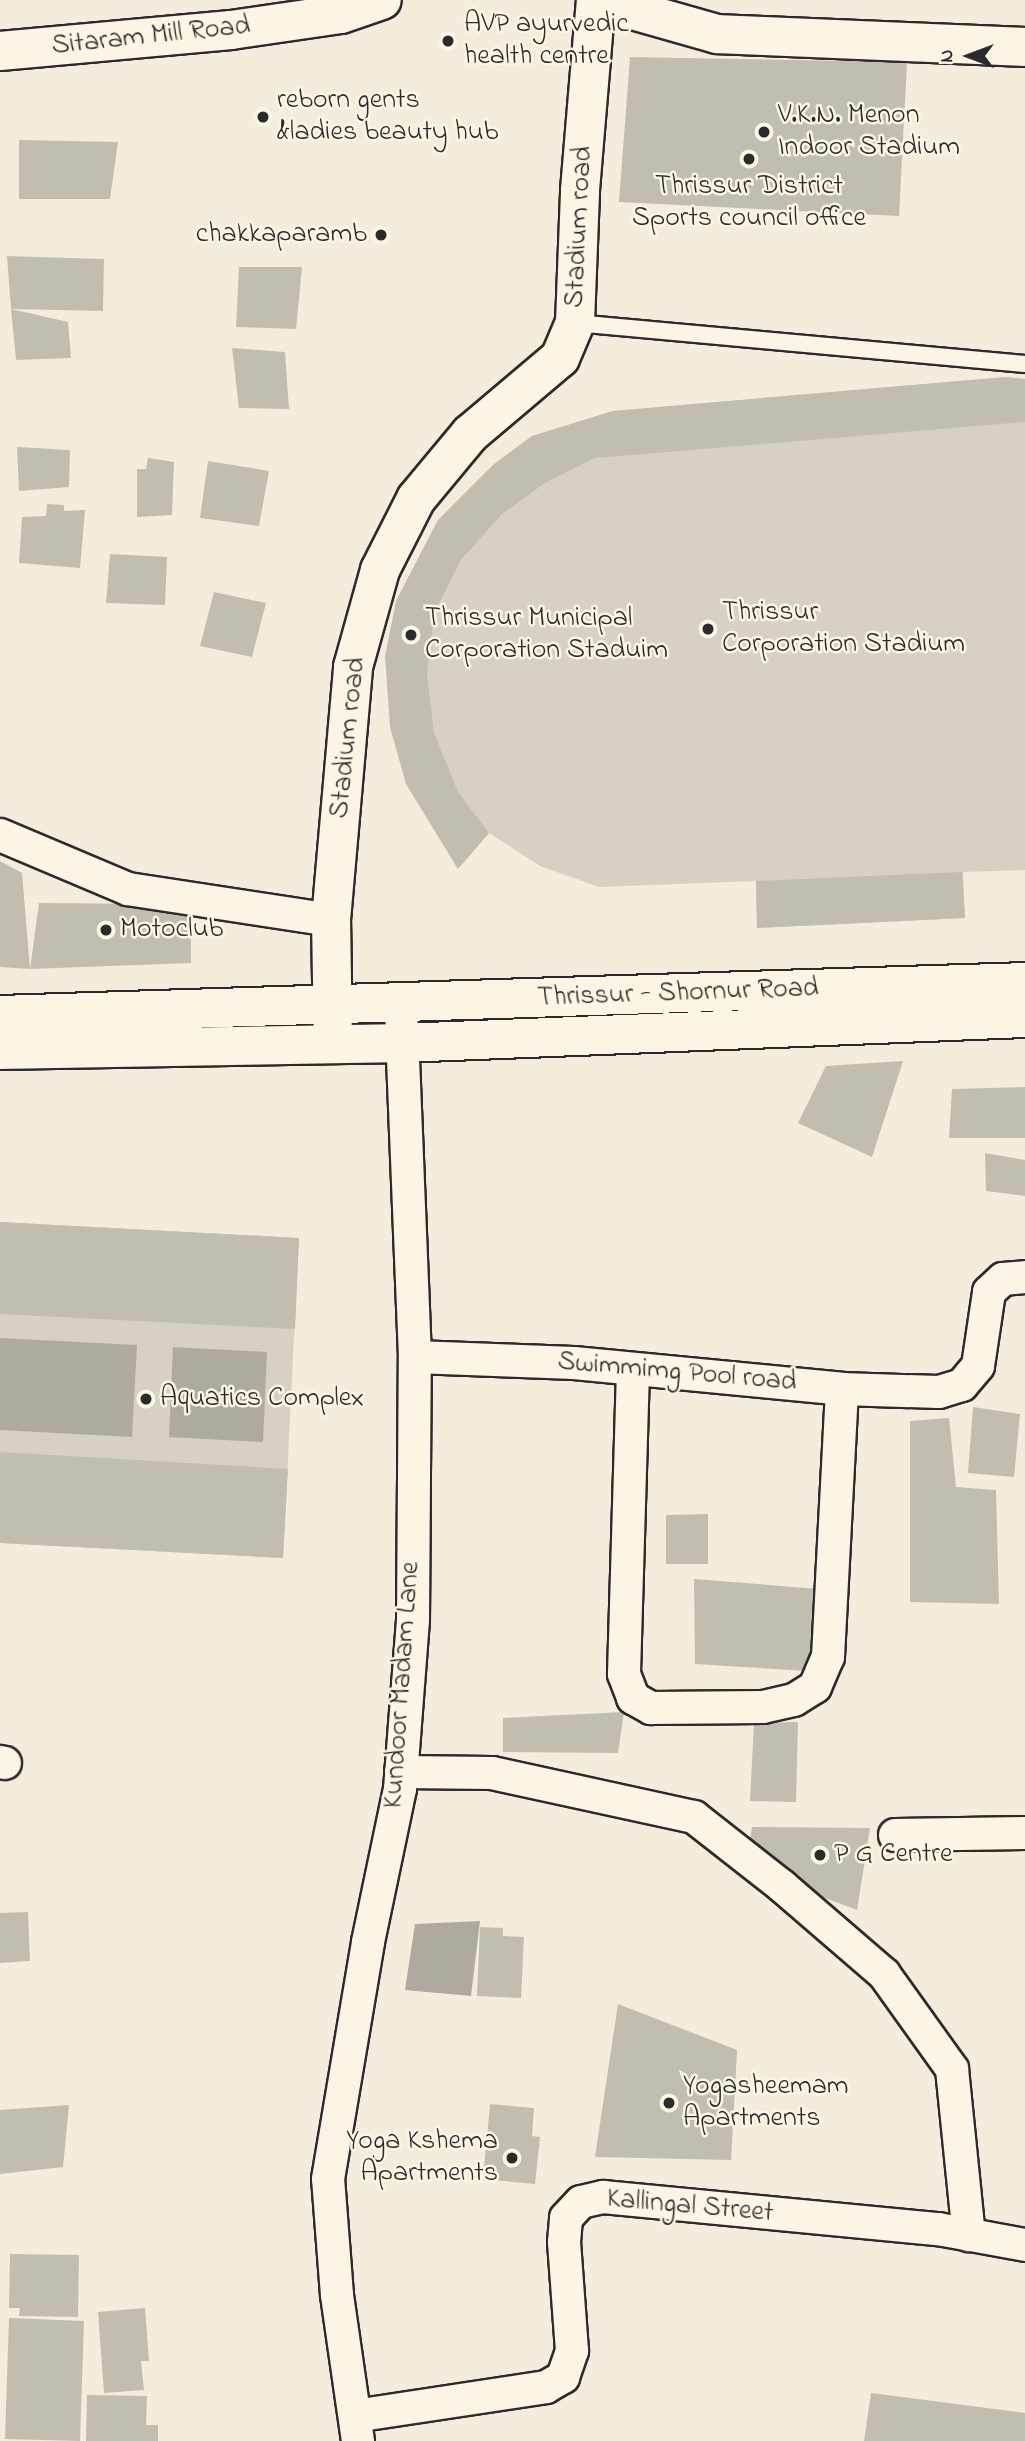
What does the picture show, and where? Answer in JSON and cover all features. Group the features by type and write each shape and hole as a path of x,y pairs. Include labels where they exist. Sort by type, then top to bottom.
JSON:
{"main road":[{"name":"Sitaram Mill Road","path":"0,51 232,30 341,13 383,0"},
{"path":"597,0 717,34 1025,47"},
{"name":"Stadium road","path":"333,1044 331,920 353,667 380,570 416,499 470,434 560,358 575,323 580,190 597,0"},
{"name":"Thrissur - Shornur Road","path":"95,1031 332,1006 1025,982"},
{"path":"0,1015 95,1031 333,1044 1025,1018"},
{"path":"0,1049 95,1031"}],"street":[{"path":"0,835 128,889 331,920"},
{"name":"Kundoor Madam Lane","path":"356,2429 338,2308 328,2179 401,1772 413,1620 415,1357 401,1004"},
{"name":"Swimmimg Pool road","path":"415,1357 574,1363 842,1389 939,1392 962,1385 978,1366 989,1292 1003,1279 1025,1277"},
{"path":"633,1370 624,1674 633,1698 651,1708 764,1707 794,1700 815,1687 828,1657 842,1389"},
{"path":"401,1772 492,1773 694,1816 782,1885 884,1974 952,2069 969,2235"},
{"path":"895,1835 1025,1833"},
{"name":"Kallingal Street","path":"356,2429 547,2387 563,2377 572,2351 564,2242 566,2218 581,2202 603,2197 969,2235 1025,2245"}],"lane":[{"path":"575,323 1025,364"}],"shaded area":[{"name":"Thrissur Corporation Stadium","path":"1006,377 1025,379 1025,870 963,872 965,918 757,928 756,881 599,887 540,866 489,833 458,869 430,823 396,601 438,520 493,465 532,436 613,411"},
{"name":"Aquatics Complex","path":"0,1222 299,1238 283,1558 0,1543"},
{"path":"0,1338 137,1345 132,1437 0,1430"},
{"path":"173,1347 267,1352 263,1442 169,1437"},
{"path":"480,1921 471,1996 405,1990 415,1924"}],"building":[{"name":"V.K.N. Menon Indoor Stadium","path":"630,57 907,62 899,216 619,202"},
{"path":"19,140 118,142 110,199 19,199"},
{"path":"7,256 104,259 103,311 11,309"},
{"path":"239,267 302,267 296,329 236,327"},
{"path":"11,309 68,322 71,358 16,360"},
{"path":"232,348 285,352 289,409 239,408"},
{"name":"Thrissur Municipal Corporation Staduim","path":"1006,377 1025,379 1025,422 595,458 545,483 502,514 460,561 434,614 427,674 434,733 458,792 489,833 458,869 406,784 390,727 385,656 396,601 438,520 493,465 532,436 613,411"},
{"path":"17,447 70,450 69,487 19,491"},
{"path":"148,458 174,462 172,515 137,517 137,469 146,469"},
{"path":"208,461 269,471 259,526 200,518"},
{"path":"47,504 64,505 64,511 85,510 80,568 19,563 22,517 46,516"},
{"path":"110,554 167,557 165,605 106,603"},
{"path":"214,592 266,603 252,657 200,646"},
{"path":"0,861 22,873 30,969 0,967"},
{"path":"962,872 965,918 757,928 756,881"},
{"path":"39,903 157,904 191,915 191,963 30,969"},
{"path":"903,1061 872,1157 798,1123 826,1066"},
{"path":"1025,1087 1025,1138 949,1138 952,1089"},
{"path":"985,1153 1025,1160 1025,1196 986,1191"},
{"path":"0,1222 299,1238 295,1329 0,1314"},
{"path":"973,1407 1020,1414 1014,1477 968,1473"},
{"path":"949,1418 956,1487 996,1490 999,1604 910,1602 910,1421"},
{"path":"0,1452 288,1469 283,1558 0,1543"},
{"path":"708,1514 708,1564 666,1564 666,1515"},
{"path":"694,1579 819,1589 808,1671 695,1664"},
{"path":"624,1712 618,1753 503,1752 503,1718"},
{"path":"798,1722 796,1802 750,1801 754,1723"},
{"path":"752,1827 870,1828 857,1910 804,1890 782,1865 748,1851"},
{"path":"28,1912 30,1961 0,1963 0,1913"},
{"path":"480,1927 503,1928 503,1936 524,1937 521,1998 477,1996"},
{"name":"Yogasheemam Apartments","path":"618,2004 737,2050 731,2160 595,2157"},
{"name":"Yoga Kshema Apartments","path":"490,2104 534,2108 532,2136 540,2137 535,2184 483,2179"},
{"path":"69,2105 63,2167 0,2174 0,2110"},
{"path":"10,2254 79,2255 78,2317 19,2316 20,2308 9,2308"},
{"path":"145,2308 149,2361 141,2361 144,2390 104,2393 98,2312"},
{"path":"9,2318 84,2321 80,2441 5,2439"},
{"path":"871,2393 1025,2413 1025,2441 864,2441"},
{"path":"87,2395 147,2396 146,2425 158,2425 158,2441 86,2441"}],"place":[{"name":"AVP ayurvedic health centre","path":"448,41"},
{"name":"reborn gents &ladies beauty hub","path":"263,117"},
{"name":"V.K.N. Menon Indoor Stadium","path":"764,132"},
{"name":"Thrissur District Sports council office","path":"749,159"},
{"name":"chakkaparamb","path":"381,235"},
{"name":"Thrissur Corporation Stadium","path":"708,629"},
{"name":"Thrissur Municipal Corporation Staduim","path":"411,635"},
{"name":"Motoclub","path":"106,930"},
{"name":"Aquatics Complex","path":"146,1399"},
{"name":"P G Centre","path":"820,1855"},
{"name":"Yogasheemam Apartments","path":"669,2103"},
{"name":"Yoga Kshema Apartments","path":"512,2158"}]}
